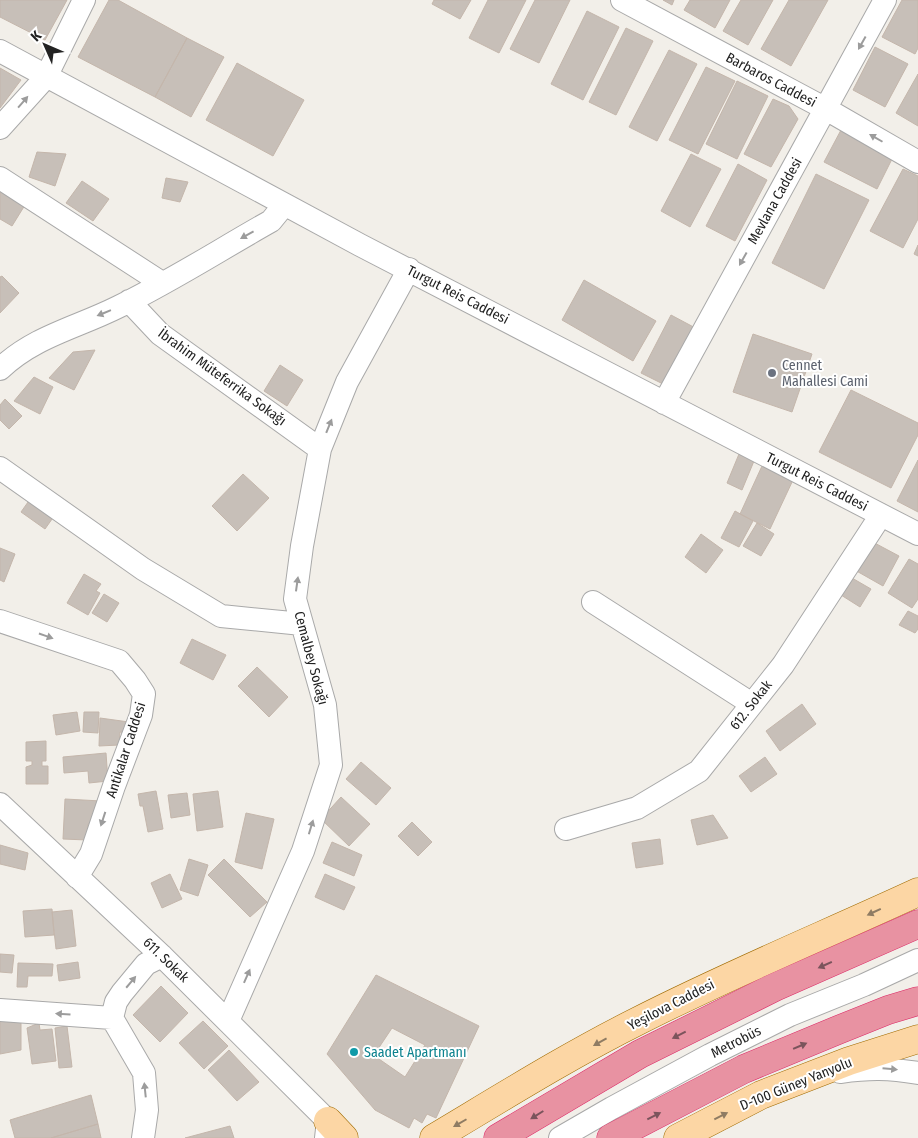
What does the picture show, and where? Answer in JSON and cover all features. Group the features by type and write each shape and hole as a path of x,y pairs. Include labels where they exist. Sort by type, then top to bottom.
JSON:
{"highway":[{"path":"498,1138 570,1094 648,1050 775,987 918,924"},
{"path":"610,1138 744,1069 888,1010 918,1001"}],"main road":[{"name":"Yeşilova Caddesi","path":"434,1138 636,1022 718,981 918,892"},
{"name":"D-100 Güney Yanyolu","path":"678,1138 761,1095 849,1061 918,1040"}],"street":[{"path":"0,128 46,77 84,0"},
{"name":"Barbaros Caddesi","path":"622,0 826,109 918,162"},
{"name":"Mevlana Caddesi","path":"664,403 886,0"},
{"name":"Turgut Reis Caddesi","path":"0,52 284,204 918,534"},
{"path":"0,178 162,282"},
{"path":"0,369 10,360 42,339 129,301 271,221 284,204"},
{"name":"Cemalbey Sokağı","path":"228,1021 303,851 330,764 325,705 295,599 302,546 320,449 347,382 409,269"},
{"name":"İbrahim Müteferrika Sokağı","path":"129,301 160,334 320,449"},
{"path":"0,468 143,569 221,616 302,624"},
{"name":"612. Sokak","path":"566,828 637,808 699,771 783,665 881,515"},
{"path":"593,602 752,704"},
{"name":"Antikalar Caddesi","path":"0,621 119,661 144,694 141,714 114,786 92,854 77,877"},
{"name":"611. Sokak","path":"0,804 162,956 228,1021 333,1132"},
{"path":"143,1138 148,1110 144,1073 112,1018 116,1002 122,993 146,964 162,956"},
{"name":"Metrobüs","path":"560,1138 628,1099 781,1019 918,960"},
{"path":"0,1010 112,1018"},
{"path":"807,1078 860,1069 889,1068 918,1073"}],"building":[{"path":"0,0 67,0 45,40 0,17"},
{"path":"109,0 118,0 187,38 155,97 78,57"},
{"path":"434,0 471,0 460,19 432,4"},
{"path":"488,0 526,0 499,53 469,38"},
{"path":"535,0 570,0 539,63 510,49"},
{"path":"663,0 674,0 672,5"},
{"path":"690,0 730,0 715,28 684,10"},
{"path":"741,0 773,0 748,45 723,31"},
{"path":"789,0 828,0 791,66 761,49"},
{"path":"902,0 918,0 918,48 915,54 882,37"},
{"path":"587,11 619,27 583,100 551,84"},
{"path":"626,28 653,41 616,115 589,102"},
{"path":"187,38 224,57 191,117 155,97"},
{"path":"875,47 908,64 885,107 853,90"},
{"path":"669,50 697,64 657,141 629,127"},
{"path":"237,63 304,100 273,156 206,120"},
{"path":"706,67 735,81 698,154 669,140"},
{"path":"0,68 21,80 0,108"},
{"path":"918,74 918,126 896,113"},
{"path":"737,81 768,96 737,159 706,144"},
{"path":"773,99 789,106 798,119 771,167 744,154"},
{"path":"841,130 893,157 877,189 824,162"},
{"path":"37,152 66,154 55,186 29,177"},
{"path":"691,154 721,169 690,227 661,211"},
{"path":"738,164 767,180 735,241 706,226"},
{"path":"903,169 918,176 918,219 903,248 870,231"},
{"path":"816,174 869,200 824,289 772,263"},
{"path":"166,178 188,182 180,202 162,198"},
{"path":"82,181 109,199 93,221 66,203"},
{"path":"0,190 25,205 12,226 0,219"},
{"path":"918,245 918,256 914,254"},
{"path":"2,276 19,293 0,313 0,277"},
{"path":"584,280 656,321 633,361 562,320"},
{"path":"671,315 701,331 671,388 641,373"},
{"name":"Cennet Mahallesi Cami","path":"753,334 812,354 792,412 733,392"},
{"path":"95,350 74,390 49,378 73,352"},
{"path":"280,365 303,380 287,406 264,391"},
{"path":"34,377 53,387 40,414 14,401"},
{"path":"851,390 918,423 918,435 891,488 819,452"},
{"path":"5,399 22,416 9,429 0,420 0,405"},
{"path":"739,454 754,461 742,490 727,483"},
{"path":"918,460 918,512 897,501"},
{"path":"762,466 793,480 770,529 740,514"},
{"path":"243,474 269,498 237,531 212,506"},
{"path":"33,495 57,512 45,529 21,512"},
{"path":"735,511 753,521 739,547 721,538"},
{"path":"757,523 774,534 761,556 743,546"},
{"path":"701,534 723,550 706,573 685,557"},
{"path":"869,540 899,556 883,586 853,569"},
{"path":"0,548 15,554 4,582 0,580"},
{"path":"909,559 918,564 918,599 912,608 888,593"},
{"path":"84,574 101,584 96,591 100,593 88,615 67,603"},
{"path":"852,578 871,589 860,607 841,595"},
{"path":"104,594 119,603 107,622 92,613"},
{"path":"908,611 918,616 918,629 915,633 899,625"},
{"path":"192,639 226,655 213,680 180,663"},
{"path":"257,667 288,697 269,717 238,686"},
{"path":"802,704 816,724 780,751 766,731"},
{"path":"77,712 80,731 56,735 53,715"},
{"path":"84,712 99,712 98,733 83,732"},
{"path":"100,718 129,722 127,733 120,732 119,745 99,746"},
{"path":"46,741 46,761 42,761 42,766 48,766 48,784 26,784 26,767 32,765 32,761 26,761 26,742"},
{"path":"106,753 108,781 89,783 88,771 64,773 63,757"},
{"path":"765,757 777,774 751,792 739,776"},
{"path":"361,762 391,788 376,805 346,779"},
{"path":"156,791 163,829 148,832 143,806 140,806 138,794"},
{"path":"218,791 223,827 197,831 193,794"},
{"path":"187,793 190,815 171,818 168,795"},
{"path":"341,797 370,824 349,846 321,819"},
{"path":"65,799 101,801 100,825 88,824 87,840 63,839"},
{"path":"246,813 274,819 262,869 235,862"},
{"path":"713,815 728,838 697,845 691,820"},
{"path":"412,822 432,842 418,856 398,836"},
{"path":"660,839 663,864 636,868 632,843"},
{"path":"332,842 362,855 354,876 323,863"},
{"path":"0,845 28,853 25,870 0,864"},
{"path":"189,859 208,865 198,896 180,890"},
{"path":"224,859 267,902 250,917 208,875"},
{"path":"170,874 182,899 162,908 151,883"},
{"path":"325,874 355,887 344,910 315,897"},
{"path":"52,909 54,935 25,937 23,911"},
{"path":"72,910 76,946 56,949 52,912"},
{"path":"0,954 14,955 12,973 0,972"},
{"path":"78,962 80,978 59,981 57,965"},
{"path":"18,963 53,964 52,976 28,976 27,987 17,987"},
{"name":"Saadet Apartmanı","path":"376,975 479,1026 436,1118 427,1114 422,1123 414,1118 409,1128 375,1110 327,1054","holes":["392,1028 425,1045 405,1077 379,1059 378,1049"]},
{"path":"161,986 188,1013 160,1042 133,1015"},
{"path":"0,1021 21,1021 21,1050 0,1054"},
{"path":"203,1021 228,1046 204,1069 179,1043"},
{"path":"39,1023 40,1030 52,1029 56,1061 32,1064 27,1028"},
{"path":"67,1026 72,1067 59,1068 55,1028"},
{"path":"229,1050 259,1082 237,1101 208,1070"},
{"path":"91,1095 98,1124 51,1138 15,1138 10,1120"},
{"path":"98,1124 101,1138 51,1138"},
{"path":"230,1126 234,1138 185,1138"}],"place":[{"name":"Cennet Mahallesi Cami","path":"772,373"},
{"name":"Saadet Apartmanı","path":"354,1052"}]}
